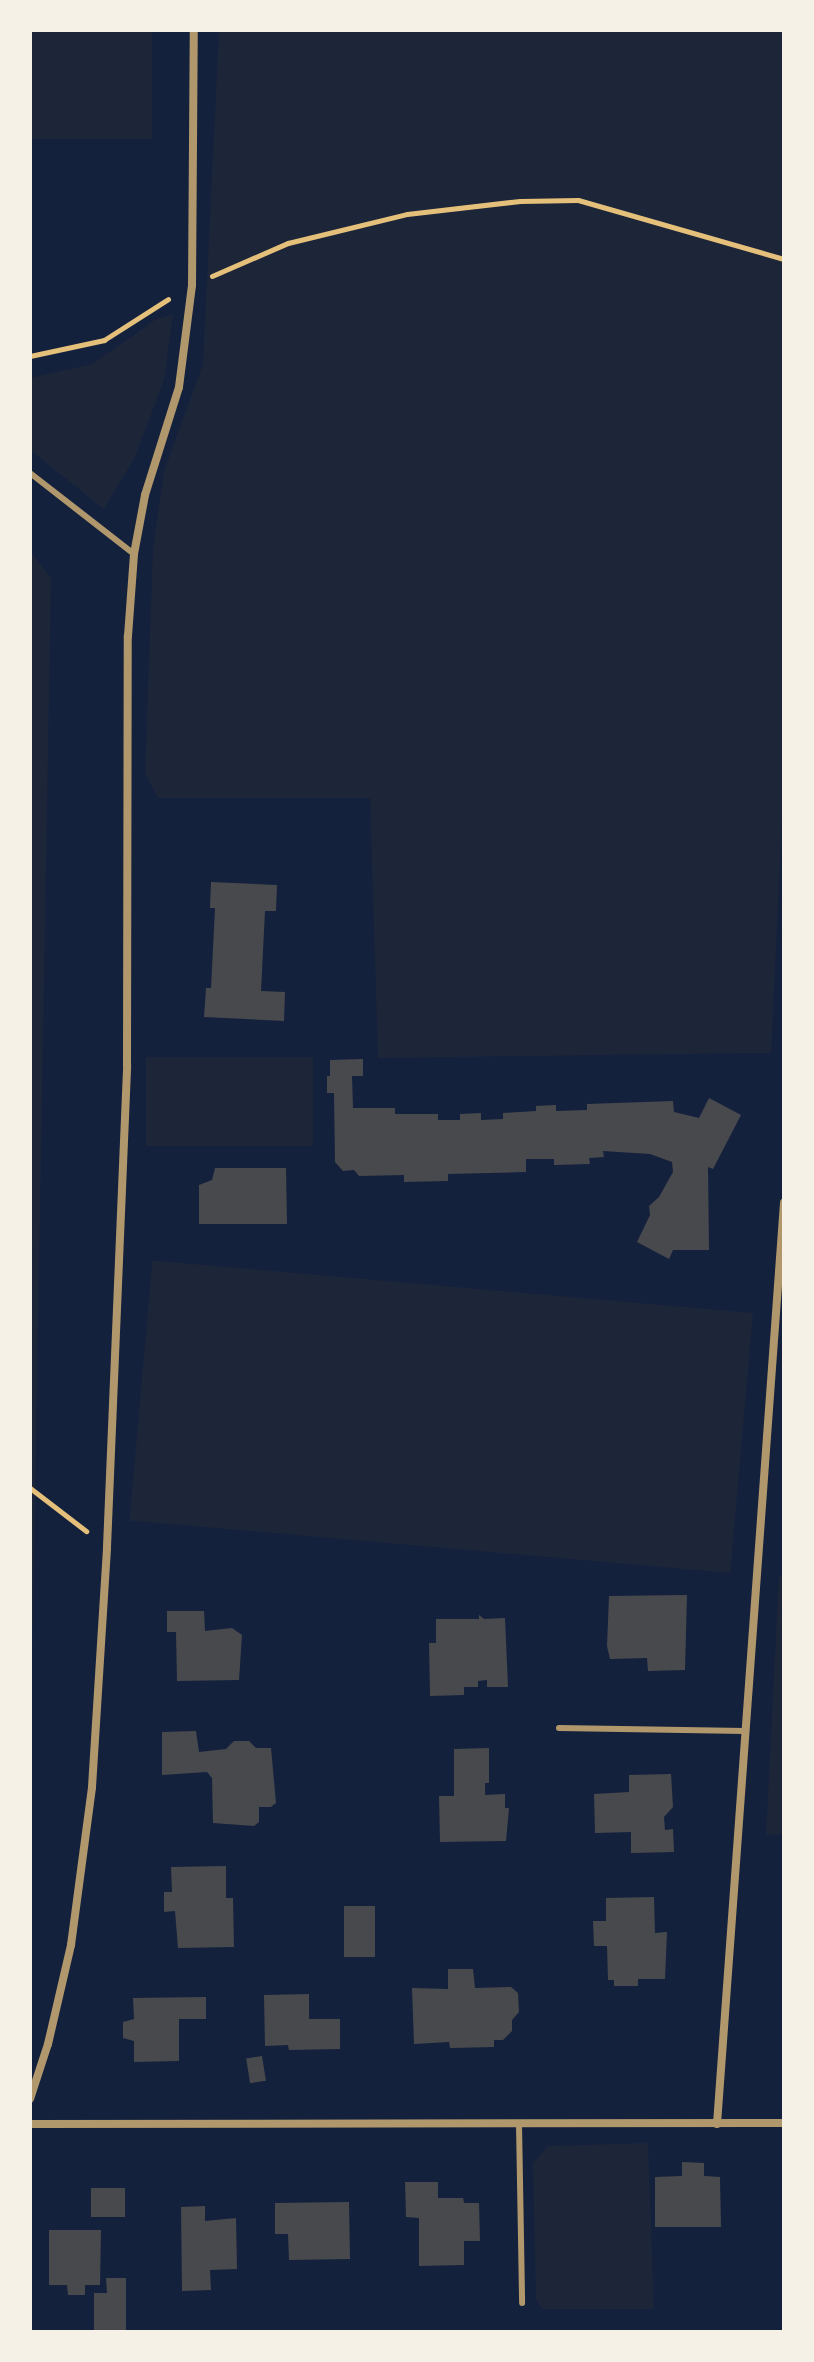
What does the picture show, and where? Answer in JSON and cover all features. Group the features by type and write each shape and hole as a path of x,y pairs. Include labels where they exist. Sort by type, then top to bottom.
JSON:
{"street":[{"path":"30,2099 48,2044 71,1945 92,1787 107,1547 127,1065 128,636 134,554 145,495 179,387 192,285 194,30"},
{"path":"717,2124 784,1202"},
{"path":"30,2124 784,2123"}],"lane":[{"path":"30,473 134,554"},
{"path":"559,1728 745,1731"},
{"path":"519,2124 522,2303"}],"path":[{"path":"30,356 104,340 192,285 288,243 407,214 520,201 578,200 784,259"},
{"path":"30,1488 107,1547"}],"shaded area":[{"path":"30,30 152,30 152,139 30,139"},
{"path":"219,30 784,30 784,777 771,1053 378,1058 370,798 158,798 145,773 153,548 164,471 203,364"},
{"path":"173,314 164,380 135,457 104,509 30,450 30,378 92,364 155,320"},
{"path":"30,550 51,579 30,1787"},
{"path":"146,1057 313,1057 313,1146 146,1146"},
{"path":"152,1260 753,1313 730,1573 130,1520"},
{"path":"779,1576 784,1576 784,1834 766,1835"},
{"path":"648,2143 654,2309 542,2309 536,2299 533,2163 548,2146"}],"building":[{"path":"211,882 277,885 276,911 265,911 261,991 285,992 284,1021 204,1017 206,988 211,988 215,908 210,908"},
{"path":"363,1059 363,1076 352,1076 353,1108 395,1108 395,1114 438,1114 438,1120 460,1120 460,1114 481,1113 481,1120 503,1119 503,1113 536,1111 536,1106 556,1105 556,1111 587,1110 587,1104 673,1101 674,1112 699,1118 709,1098 741,1115 713,1169 708,1167 709,1250 673,1250 669,1259 637,1242 650,1215 649,1206 659,1197 673,1172 672,1162 650,1154 603,1151 604,1157 589,1158 590,1164 554,1165 554,1159 526,1159 526,1172 448,1174 448,1181 404,1182 404,1175 359,1176 354,1170 343,1171 335,1162 334,1093 327,1093 327,1076 330,1076 330,1060"},
{"path":"215,1168 286,1168 287,1224 199,1224 199,1185 212,1180"},
{"path":"687,1595 685,1670 648,1671 647,1658 610,1659 607,1646 609,1596"},
{"path":"167,1611 204,1611 205,1631 232,1628 242,1635 239,1680 177,1681 176,1632 167,1632"},
{"path":"479,1615 484,1619 505,1618 508,1687 487,1687 487,1680 478,1681 478,1687 464,1687 464,1695 430,1696 429,1643 436,1643 436,1619 479,1619"},
{"path":"196,1731 199,1752 226,1749 234,1741 249,1741 256,1748 271,1748 276,1803 271,1807 259,1807 259,1822 254,1826 213,1823 212,1778 207,1772 162,1775 162,1732"},
{"path":"489,1748 489,1783 485,1783 485,1795 505,1794 505,1808 509,1808 506,1841 440,1842 439,1796 454,1796 454,1749"},
{"path":"671,1774 673,1807 664,1817 665,1830 673,1829 674,1852 631,1853 631,1832 595,1833 594,1794 629,1792 629,1775"},
{"path":"226,1866 226,1898 233,1898 234,1947 178,1948 175,1911 164,1912 164,1892 172,1892 171,1867"},
{"path":"654,1897 655,1933 667,1932 665,1979 638,1979 638,1986 614,1986 614,1980 608,1980 607,1946 594,1946 593,1921 606,1921 606,1898"},
{"path":"344,1906 375,1906 375,1957 344,1957"},
{"path":"448,1969 473,1969 475,1988 511,1987 518,1993 519,2012 512,2020 512,2031 503,2040 494,2040 494,2047 450,2048 449,2042 414,2044 412,1988 448,1989"},
{"path":"309,1994 309,2019 340,2019 340,2049 289,2050 288,2045 265,2046 264,1995"},
{"path":"206,1997 206,2019 179,2019 179,2061 134,2062 134,2041 123,2038 123,2022 134,2019 133,1998"},
{"path":"262,2056 266,2081 250,2083 246,2059"},
{"path":"682,2162 704,2163 704,2176 720,2177 721,2227 655,2227 655,2177 682,2176"},
{"path":"405,2182 438,2182 438,2198 463,2198 464,2203 479,2203 480,2241 464,2241 464,2265 419,2266 419,2218 406,2217"},
{"path":"91,2188 125,2188 125,2217 91,2217"},
{"path":"349,2202 350,2259 289,2260 288,2234 275,2234 275,2203"},
{"path":"205,2206 205,2221 236,2218 237,2269 210,2270 211,2290 182,2291 181,2207"},
{"path":"49,2230 101,2230 100,2285 85,2285 85,2295 68,2295 67,2285 49,2285"},
{"path":"106,2278 126,2278 126,2332 94,2332 94,2293 107,2293"}]}
